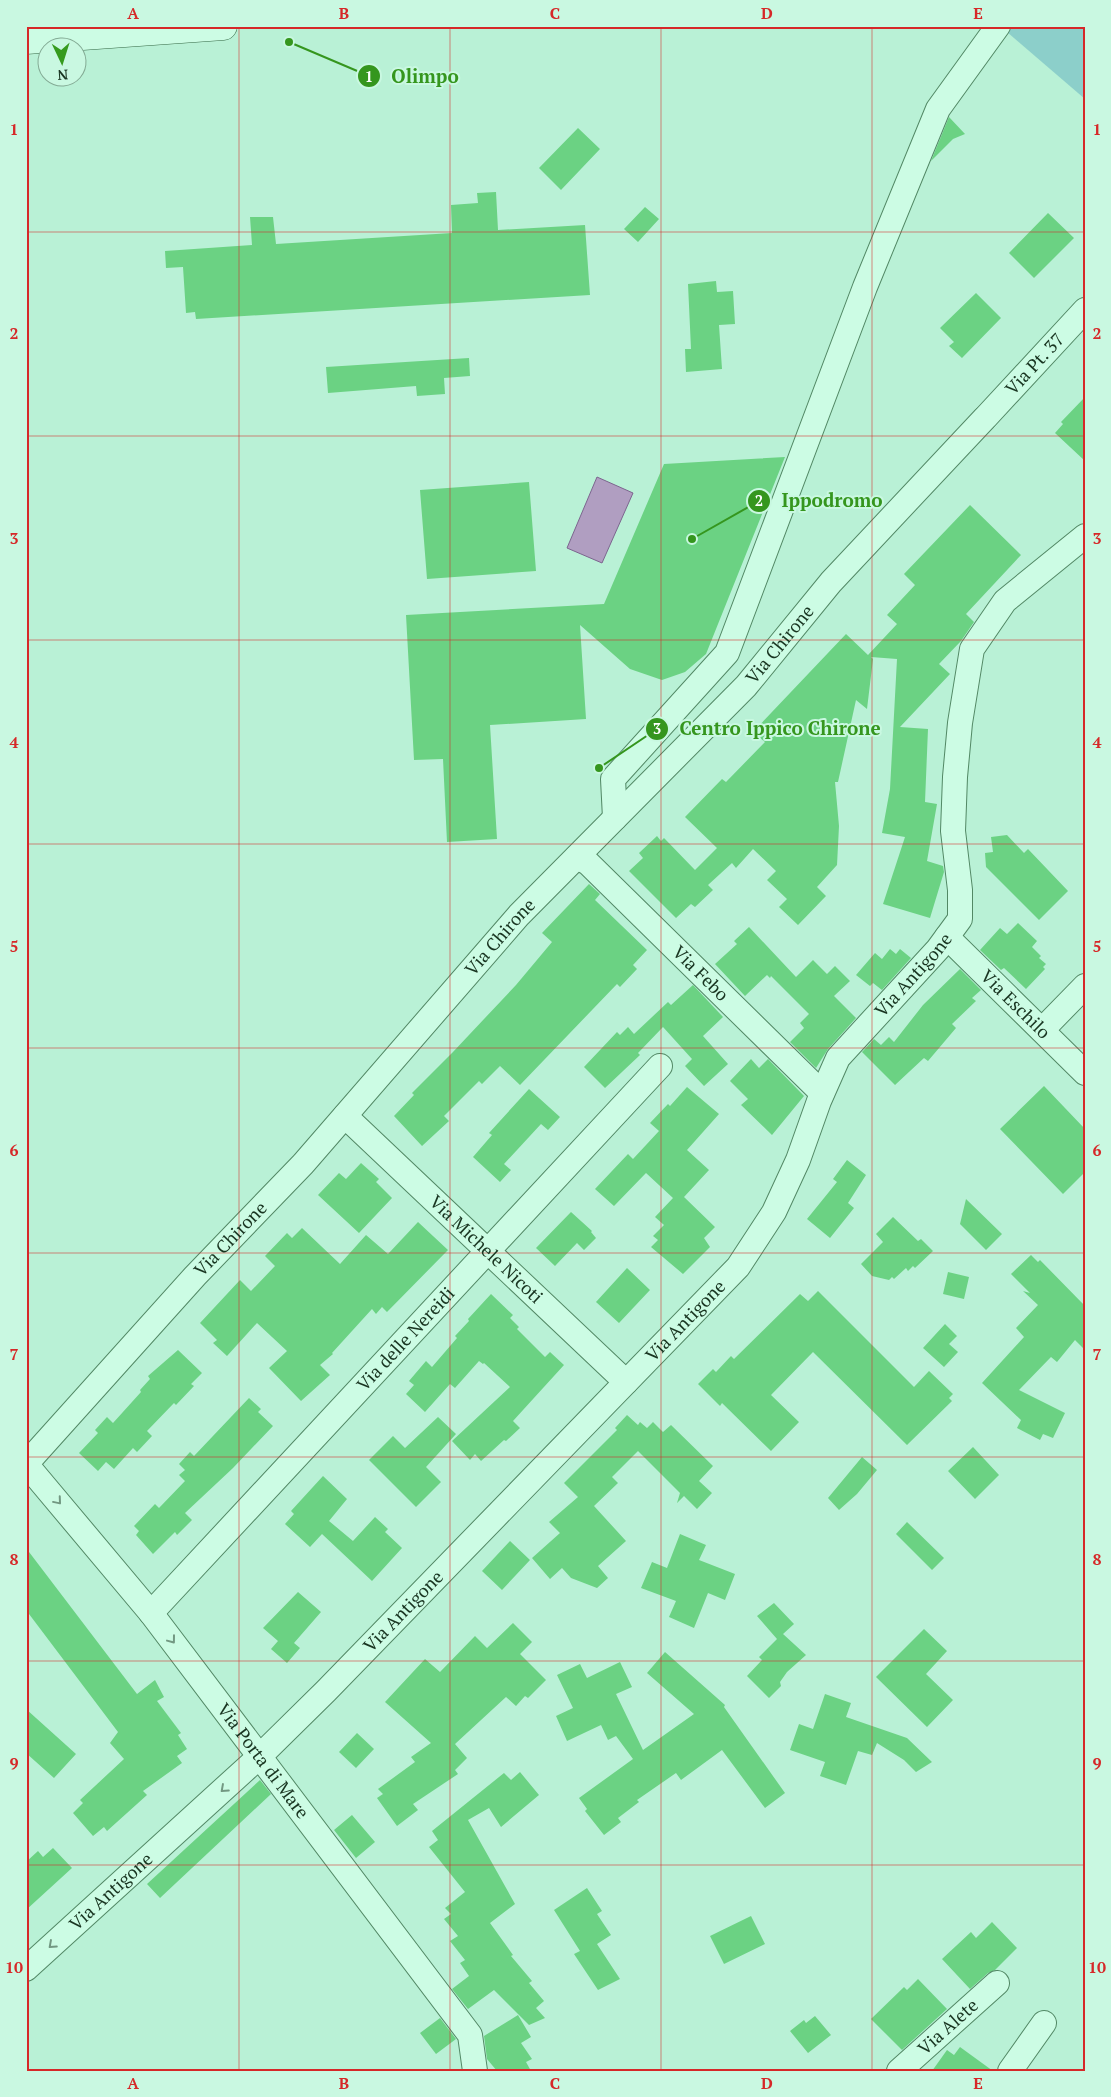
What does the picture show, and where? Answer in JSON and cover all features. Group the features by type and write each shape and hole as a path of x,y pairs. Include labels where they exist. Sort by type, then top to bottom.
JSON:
{"street":[{"path":"26,40 223,26"},
{"path":"615,818 613,779 727,653 865,287 938,109 998,26"},
{"name":"Via Pt. 37","path":"985,418 1085,310"},
{"name":"Via Chirone","path":"26,1464 195,1276 303,1164 519,915 746,686 831,582 985,418"},
{"name":"Via Antigone","path":"26,1969 260,1756 463,1552 738,1267 774,1212 798,1160 822,1093 838,1058 960,919 960,890 952,831 954,786 960,722 972,649 1005,602 1085,536"},
{"name":"Via Febo","path":"577,857 588,863 822,1093"},
{"name":"Via Eschilo","path":"946,937 1085,1073"},
{"path":"1042,1030 1085,986"},
{"name":"Via delle Nereidi","path":"151,1613 660,1066"},
{"name":"Via Michele Nicoti","path":"345,1116 626,1382"},
{"name":"Via Porta di Mare","path":"26,1464 151,1613 470,2035 475,2071"},
{"name":"Via Alete","path":"899,2071 996,1982"},
{"path":"1010,2071 1044,2024"}],"shaded area":[{"path":"1011,26 1085,26 1085,99 1007,32"},
{"path":"597,477 633,493 602,563 567,548"}],"building":[{"path":"949,117 965,134 953,139 931,161"},
{"path":"578,128 600,149 561,190 539,168"},
{"path":"496,192 498,230 585,225 590,295 196,319 195,312 186,313 183,267 166,268 165,251 252,245 250,217 273,217 276,244 452,233 451,205 478,203 477,193"},
{"path":"645,207 659,219 638,242 624,229"},
{"path":"1048,213 1074,238 1034,278 1009,253"},
{"path":"716,281 717,292 733,291 735,324 719,325 722,369 686,372 685,349 691,349 688,284"},
{"path":"976,293 1001,318 962,358 949,346 954,342 940,328"},
{"path":"469,358 470,376 444,378 445,394 417,396 416,386 328,393 326,367"},
{"path":"1085,397 1085,461 1055,433 1063,424 1061,422"},
{"path":"785,457 706,654 685,672 662,680 630,669 580,625 586,719 490,725 497,839 447,842 443,759 414,760 406,615 604,604 664,464"},
{"path":"529,482 536,571 427,579 420,490"},
{"path":"970,505 1021,555 966,614 974,622 961,641 939,664 950,674 900,727 928,729 925,802 937,804 927,861 943,866 944,872 930,918 883,904 905,837 882,833 890,789 897,659 871,657 873,659 867,709 856,700 838,782 835,782 839,826 837,865 817,887 826,896 798,925 779,907 787,899 767,880 776,871 753,849 736,868 732,863 708,885 713,890 695,907 691,904 676,918 629,871 643,858 639,853 657,836 661,841 664,838 695,870 717,848 685,817 722,779 726,782 765,742 753,732 846,634 868,655 897,624 887,615 915,585 904,574"},
{"path":"1007,835 1024,853 1028,849 1068,891 1039,920 986,867 985,853 993,852 991,837"},
{"path":"589,884 600,894 595,900 647,950 633,965 637,969 620,987 617,984 520,1085 500,1066 482,1084 479,1081 444,1116 449,1121 422,1146 394,1116 414,1095 412,1093 516,985 552,942 542,933"},
{"path":"1018,923 1037,941 1032,947 1041,956 1039,958 1046,964 1043,967 1045,969 1026,989 1004,968 1001,970 980,950 1000,928 1007,934"},
{"path":"749,927 796,977 813,960 827,974 835,966 850,981 834,996 856,1018 828,1049 816,1068 790,1042 804,1028 800,1023 809,1014 771,976 770,978 767,975 745,996 715,964 737,944 734,941"},
{"path":"890,949 896,954 900,949 911,958 882,990 873,983 870,986 856,975 875,953 882,959"},
{"path":"960,969 981,990 972,998 976,1001 952,1024 956,1028 928,1061 924,1058 895,1085 862,1052 874,1039 881,1045 889,1037 894,1042 923,1005"},
{"path":"693,985 723,1017 703,1036 728,1064 704,1086 685,1066 692,1059 663,1027 638,1053 640,1055 605,1088 584,1067 617,1032 620,1035 628,1027 634,1034 668,1002 671,1005"},
{"path":"751,1059 759,1068 768,1059 804,1096 772,1135 741,1105 748,1099 730,1081"},
{"path":"1044,1086 1085,1129 1085,1172 1063,1194 1000,1129"},
{"path":"687,1087 719,1114 687,1150 709,1170 684,1197 715,1227 704,1238 710,1247 683,1274 651,1247 658,1240 653,1236 664,1225 655,1217 673,1198 646,1173 614,1206 595,1189 628,1154 633,1159 659,1131 650,1123 668,1104 670,1106"},
{"path":"529,1089 560,1117 548,1130 541,1124 504,1164 511,1170 500,1182 473,1157 492,1135 489,1133"},
{"path":"847,1160 866,1175 848,1203 854,1208 830,1238 807,1219 837,1182 833,1179"},
{"path":"361,1163 379,1179 376,1182 392,1198 359,1233 318,1195 339,1173 346,1179"},
{"path":"966,1199 1002,1234 986,1250 960,1224"},
{"path":"571,1212 592,1231 596,1238 584,1250 577,1243 555,1266 536,1248"},
{"path":"893,1217 918,1241 921,1239 933,1251 915,1268 913,1266 908,1271 906,1268 894,1279 892,1277 889,1280 872,1276 861,1264 883,1242 876,1234"},
{"path":"418,1222 448,1250 387,1312 382,1307 376,1314 372,1309 333,1354 320,1365 330,1375 301,1401 269,1368 287,1351 257,1323 227,1356 213,1343 217,1340 200,1323 240,1280 251,1291 275,1266 265,1256 287,1233 292,1238 302,1228 340,1264 366,1235 388,1254"},
{"path":"1031,1255 1038,1262 1040,1260 1085,1306 1085,1350 1075,1340 1057,1362 1051,1357 1019,1390 1065,1413 1053,1438 1043,1434 1040,1440 1017,1428 1021,1420 982,1383 1024,1337 1016,1328 1038,1305 1023,1291 1030,1293 1011,1274"},
{"path":"627,1268 650,1290 619,1323 596,1302"},
{"path":"948,1272 969,1277 964,1299 943,1294"},
{"path":"818,1291 914,1387 929,1371 953,1394 949,1398 952,1401 907,1445 813,1352 771,1395 799,1422 771,1451 722,1403 720,1406 698,1384 713,1369 716,1372 731,1356 734,1359 800,1294 808,1301"},
{"path":"491,1294 513,1315 510,1318 519,1327 517,1329 545,1357 550,1352 564,1365 513,1421 520,1428 481,1461 475,1454 470,1460 452,1441 510,1387 484,1363 479,1361 455,1388 450,1384 425,1412 406,1394 414,1385 409,1381 426,1361 432,1367 457,1338 455,1336 469,1321 468,1319"},
{"path":"945,1324 957,1336 949,1344 958,1352 944,1367 923,1348"},
{"path":"178,1350 202,1373 191,1384 194,1386 176,1405 174,1403 147,1431 152,1436 137,1452 133,1448 114,1469 106,1462 98,1471 79,1453 98,1433 95,1430 107,1417 113,1423 141,1392 140,1390 150,1379 148,1376"},
{"path":"249,1398 261,1409 258,1412 273,1426 233,1468 185,1513 192,1520 177,1535 175,1532 153,1554 136,1535 139,1531 134,1526 155,1504 159,1508 185,1481 179,1475 185,1470 179,1464 190,1452 194,1456"},
{"path":"627,1415 638,1425 640,1422 647,1428 653,1422 663,1432 671,1425 713,1466 699,1481 712,1493 697,1509 684,1496 677,1503 680,1493 638,1451 612,1477 618,1483 594,1506 626,1541 598,1566 608,1578 597,1588 571,1578 562,1568 550,1579 532,1558 560,1533 549,1522 578,1497 564,1483 617,1430 615,1428"},
{"path":"438,1417 456,1434 426,1467 441,1482 416,1507 369,1460 393,1436 405,1448"},
{"path":"973,1447 999,1475 975,1499 948,1471"},
{"path":"862,1457 877,1470 857,1494 839,1510 828,1498"},
{"path":"323,1476 347,1499 329,1521 353,1541 375,1517 388,1529 385,1532 402,1548 372,1581 322,1534 310,1547 285,1524 294,1514 291,1511"},
{"path":"907,1522 944,1558 932,1570 896,1534"},
{"path":"680,1534 706,1545 699,1560 735,1574 725,1600 708,1593 694,1628 669,1617 676,1601 641,1588 652,1562 667,1568"},
{"path":"510,1541 530,1560 502,1590 482,1571"},
{"path":"26,1548 137,1694 155,1680 164,1697 157,1701 181,1733 178,1735 187,1749 177,1756 182,1763 143,1791 147,1795 107,1831 104,1827 93,1836 73,1813 83,1803 80,1800 124,1759 110,1743 118,1732 26,1610"},
{"path":"298,1592 321,1612 294,1643 300,1648 287,1663 271,1649 278,1641 263,1628"},
{"path":"774,1603 794,1624 783,1634 806,1655 787,1672 780,1682 781,1686 769,1698 747,1676 762,1660 759,1657 777,1639 757,1616"},
{"path":"513,1623 532,1642 520,1654 546,1680 528,1698 525,1696 516,1706 506,1697 455,1744 467,1758 455,1770 458,1774 413,1804 418,1810 397,1826 377,1798 383,1794 378,1789 415,1762 411,1757 431,1743 385,1702 425,1659 440,1672 475,1636 487,1648"},
{"path":"924,1629 947,1651 926,1674 953,1700 927,1727 876,1677"},
{"path":"665,1652 725,1705 724,1707 785,1793 765,1808 722,1750 681,1780 676,1773 637,1800 639,1802 618,1818 621,1822 604,1835 585,1811 587,1809 579,1798 633,1759 616,1736 608,1740 601,1725 567,1741 556,1716 573,1708 557,1675 580,1664 587,1678 620,1662 632,1687 616,1694 643,1750 694,1714 647,1673"},
{"path":"825,1694 851,1703 846,1717 907,1738 932,1762 916,1772 904,1760 877,1743 872,1755 858,1751 846,1785 820,1776 825,1762 790,1750 799,1724 813,1729"},
{"path":"26,1709 76,1754 54,1778 26,1753"},
{"path":"357,1733 374,1749 356,1768 339,1752"},
{"path":"520,1772 539,1795 501,1827 489,1808 468,1820 515,1904 490,1923 513,1955 511,1956 532,1981 529,1983 544,2001 536,2008 545,2018 529,2025 494,1990 468,2009 452,1989 469,1976 460,1963 465,1960 450,1941 458,1936 444,1919 451,1914 445,1908 465,1892 429,1847 438,1840 432,1831 504,1773 511,1780"},
{"path":"260,1780 271,1794 160,1898 147,1884"},
{"path":"352,1815 375,1842 356,1858 334,1830"},
{"path":"53,1848 72,1868 26,1910 26,1862 38,1851 43,1857"},
{"path":"587,1888 602,1911 597,1914 611,1935 597,1944 620,1979 598,1990 574,1954 580,1951 554,1910"},
{"path":"751,1916 765,1944 724,1964 710,1936"},
{"path":"992,1922 1017,1948 995,1970 988,1973 970,1989 942,1959 971,1932 976,1938"},
{"path":"918,1979 947,2009 902,2050 871,2019 904,1987 907,1990"},
{"path":"518,2015 531,2037 521,2043 532,2059 526,2062 531,2071 497,2071 487,2059 484,2036"},
{"path":"815,2016 831,2035 808,2053 790,2031 804,2020 806,2023"},
{"path":"440,2018 456,2039 436,2054 420,2033"},
{"path":"960,2047 993,2071 932,2071 947,2050 954,2055"}],"place":[{"name":"Olimpo","path":"289,42"},
{"name":"Ippodromo","path":"692,539"},
{"name":"Centro Ippico Chirone","path":"599,768"}]}
